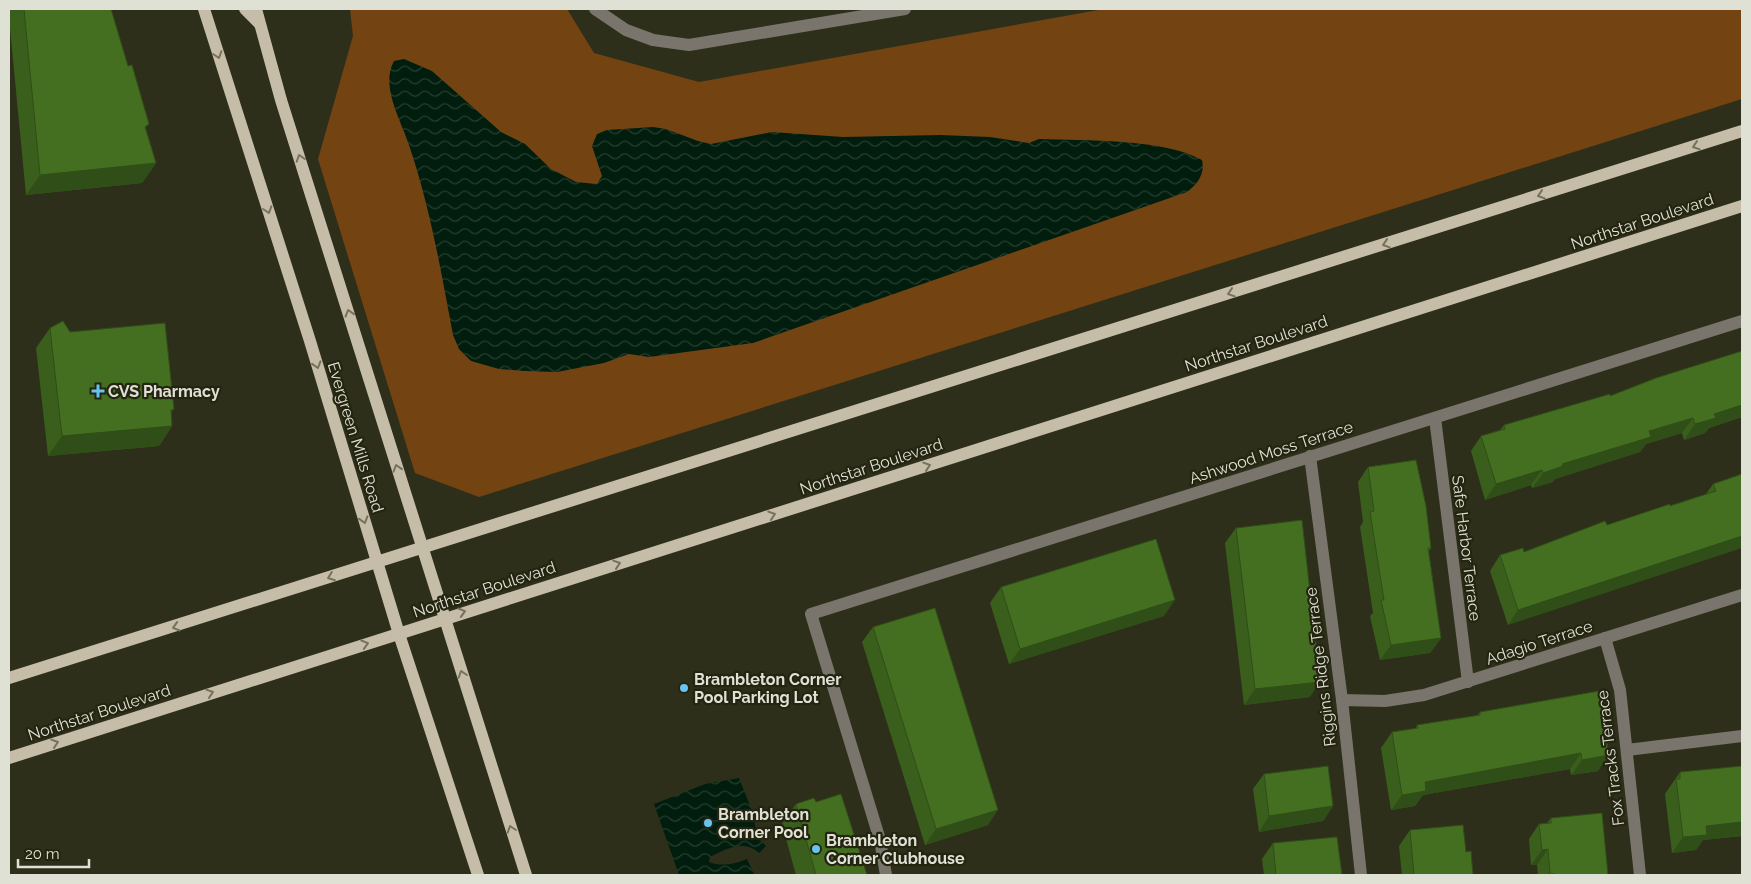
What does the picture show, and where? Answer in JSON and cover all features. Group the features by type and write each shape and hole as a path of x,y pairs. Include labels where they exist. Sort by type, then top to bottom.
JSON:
{"main road":[{"name":"Evergreen Mills Road","path":"204,9 310,341 399,634 478,875"},
{"path":"245,9 259,23"},
{"name":"Evergreen Mills Road","path":"256,9 422,548 526,875"},
{"path":"9,678 306,586 377,561 1742,131"},
{"name":"Northstar Boulevard","path":"9,758 1742,206"}],"street":[{"path":"595,9 626,30 653,40 689,45 905,9"},
{"name":"Ashwood Moss Terrace","path":"886,875 880,840 811,614 1742,321"},
{"name":"Safe Harbor Terrace","path":"1435,418 1468,682"},
{"name":"Riggins Ridge Terrace","path":"1310,456 1342,700 1361,875"},
{"name":"Adagio Terrace","path":"1342,700 1385,701 1424,695 1742,595"},
{"name":"Fox Tracks Terrace","path":"1605,638 1620,690 1640,875"},
{"path":"1627,750 1742,736"}],"shaded area":[{"path":"350,9 567,9 594,53 699,82 1104,9 1742,9 1742,99 479,497 415,473 318,159 353,36"}],"water":[{"path":"404,59 432,71 501,132 525,144 551,169 576,182 597,184 602,176 592,146 597,134 607,130 653,127 666,129 711,144 772,132 843,137 940,135 990,137 1029,143 1039,139 1123,142 1145,144 1185,153 1202,160 1203,165 1197,182 1187,192 753,343 649,357 629,354 604,363 557,372 499,369 471,361 459,349 453,335 423,192 390,92 390,71 394,61"},
{"name":"Brambleton Corner Pool","path":"739,778 751,808 758,838 766,846 759,853 747,847 735,847 710,857 709,862 728,864 747,859 754,874 679,875 654,804 705,784"}],"building":[{"path":"24,9 111,9 128,66 132,65 149,124 145,127 156,163 40,175"},
{"name":"CVS Pharmacy","path":"63,321 70,332 165,323 174,409 171,410 172,426 62,436 50,328"},
{"path":"1742,351 1742,405 1714,414 1716,418 1695,424 1693,418 1649,431 1651,437 1562,464 1563,466 1543,473 1542,470 1496,484 1481,436 1505,429 1504,425 1610,394 1610,396 1656,378"},
{"path":"1416,460 1426,506 1431,548 1428,548 1441,638 1391,645 1381,600 1384,600 1370,512 1374,511 1368,467"},
{"path":"1742,474 1742,536 1518,610 1500,555 1523,548 1524,552 1605,521 1607,525 1716,491 1713,484"},
{"path":"1302,520 1320,682 1255,689 1236,528"},
{"path":"1156,539 1175,600 1020,649 1001,587"},
{"path":"935,608 998,810 936,829 873,627"},
{"path":"1599,691 1609,755 1582,760 1581,753 1425,782 1426,791 1402,795 1392,732 1418,728 1417,725 1480,715 1480,712"},
{"path":"1328,766 1333,806 1269,816 1264,774"},
{"path":"1742,766 1742,822 1706,826 1707,835 1683,837 1676,779 1680,779 1680,772"},
{"path":"841,794 867,875 816,875 796,804 814,798 816,802"},
{"path":"1602,813 1608,875 1550,874 1548,849 1542,850 1539,824 1551,823 1551,818"},
{"path":"1463,825 1466,852 1471,851 1473,875 1414,875 1410,830"},
{"path":"1337,837 1342,875 1276,875 1273,843"}],"place":[{"name":"CVS Pharmacy","path":"98,391"},
{"name":"Brambleton Corner Pool Parking Lot","path":"684,688"},
{"name":"Brambleton Corner Pool","path":"708,823"},
{"name":"Brambleton Corner Clubhouse","path":"816,849"}]}
